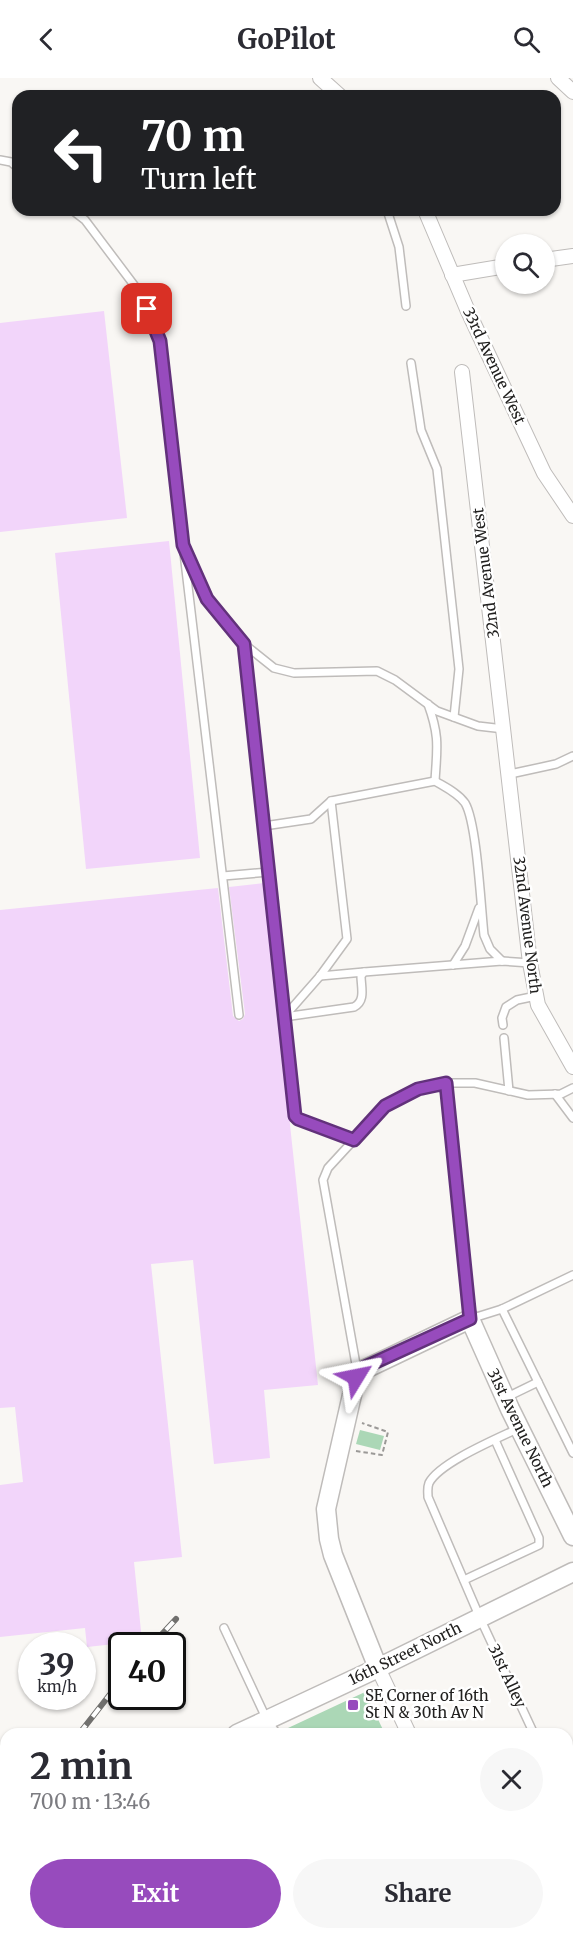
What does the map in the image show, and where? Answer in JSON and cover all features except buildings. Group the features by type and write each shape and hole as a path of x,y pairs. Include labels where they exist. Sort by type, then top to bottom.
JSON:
{"street":[{"path":"320,78 333,90"},
{"path":"558,78 573,92"},
{"name":"33rd Avenue West","path":"428,216 466,309 544,473 573,516"},
{"path":"555,258 573,256"},
{"path":"453,274 495,268"},
{"name":"32nd Avenue West","path":"462,372 510,774"},
{"name":"32nd Avenue North","path":"510,774 530,963 536,996 538,1005 573,1067"},
{"path":"406,1728 378,1668 333,1556 326,1509 357,1373 470,1319"},
{"name":"31st Avenue North","path":"470,1319 519,1428 573,1536"},
{"name":"16th Street North","path":"272,1727 378,1668 573,1572"}],"lane":[{"path":"80,216 140,292 160,341 239,1015"},
{"path":"389,216 399,247 406,306"},
{"path":"411,363 421,430 437,469 459,669 454,717"},
{"path":"183,545 207,599 244,644 274,668 294,673 377,671 395,680 437,711 478,726 504,729"},
{"path":"244,644 296,1118 354,1140"},
{"path":"428,704 436,727 438,747 435,781"},
{"path":"510,774 548,766 573,756"},
{"path":"264,826 311,819 331,801 435,781 450,789 465,804 472,828 484,935 490,950 502,961"},
{"path":"284,1017 320,976 346,939 331,801"},
{"path":"223,876 269,872"},
{"path":"453,965 465,946 481,904"},
{"path":"320,976 502,961 530,963"},
{"path":"284,1017 354,1007 360,1004 362,1000 361,976 364,972"},
{"path":"503,1025 502,1018 506,1007 517,1000 536,996"},
{"path":"504,1038 509,1091"},
{"path":"446,1083 470,1319 502,1309 573,1275"},
{"path":"357,1373 323,1180 328,1168 385,1106 418,1089 446,1083 474,1083 528,1095 561,1094 573,1088"},
{"path":"555,1094 573,1118"},
{"path":"502,1309 573,1453"},
{"path":"505,1398 538,1382"},
{"path":"464,1580 539,1545 539,1538 495,1440 519,1428"},
{"name":"31st Alley","path":"495,1440 472,1451 436,1474 428,1486 428,1497 480,1618 531,1728"},
{"path":"224,1628 272,1727"}],"path":[{"path":"350,1449 382,1455 388,1432 356,1421"}],"green space":[{"path":"360,1430 384,1436 380,1450 356,1444"},
{"path":"365,1692 382,1728 288,1728"}],"railway":[{"path":"164,1632 176,1619"},
{"path":"84,1728 108,1697"}],"place":[{"name":"SE Corner of 16th St N & 30th Av N","path":"353,1705"}],"route":[{"path":"147,309 160,341 183,545 207,599 244,644 295,1116 354,1140 385,1106 418,1089 446,1083 470,1319 365,1367 357,1373 356,1377"}]}
